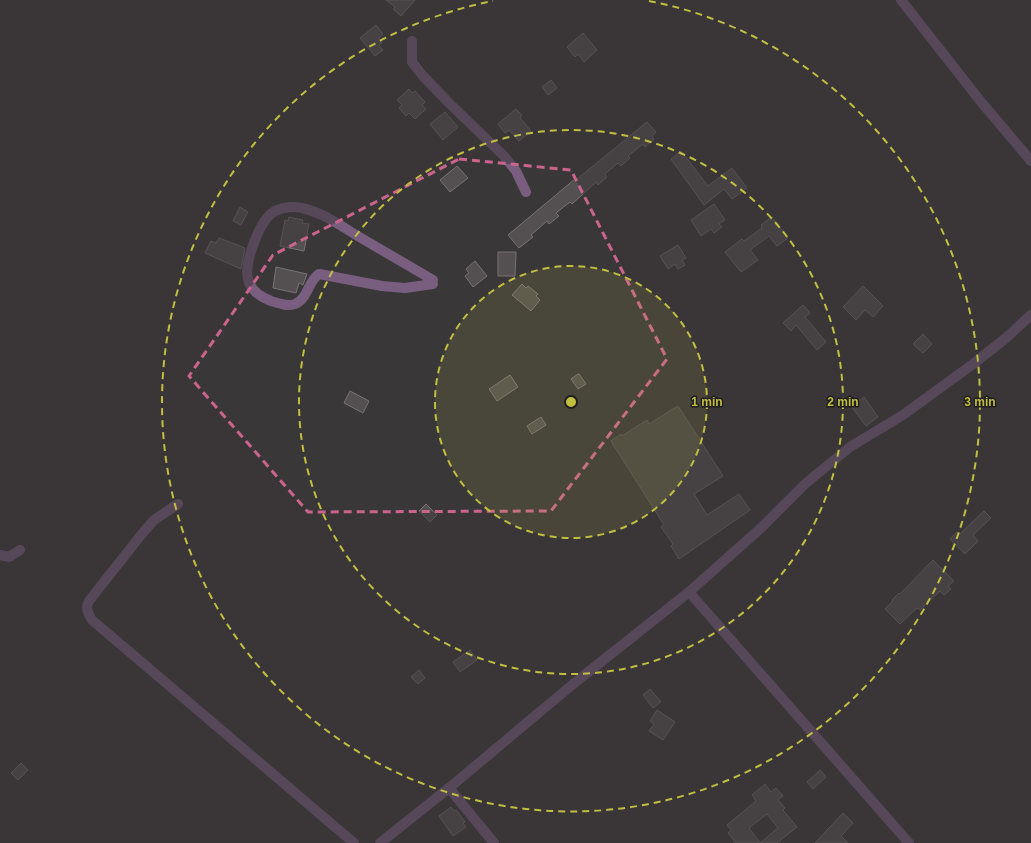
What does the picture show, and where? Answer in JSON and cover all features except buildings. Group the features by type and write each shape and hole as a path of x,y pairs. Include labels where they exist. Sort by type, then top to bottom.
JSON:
{"street":[{"path":"901,0 982,103 1031,161"},
{"path":"412,40 412,62 448,102 504,156 516,171 526,192"},
{"path":"287,207 302,208 338,224 433,282 405,288 382,286 319,274 314,277 301,300 294,305 280,304 262,298 253,289 248,280 247,268 255,239 264,221 275,211 287,207"},
{"path":"380,843 449,788 572,684 689,592 761,528 805,484 850,446 916,406 1006,338 1031,315"},
{"path":"178,504 154,520 89,600 87,610 92,620 354,843"},
{"path":"0,555 10,557 20,550"},
{"path":"689,592 909,843"},
{"path":"449,788 494,843"}],"highlighted area":[{"path":"459,159 571,170 667,359 551,511 308,512 189,376 273,255"}]}
